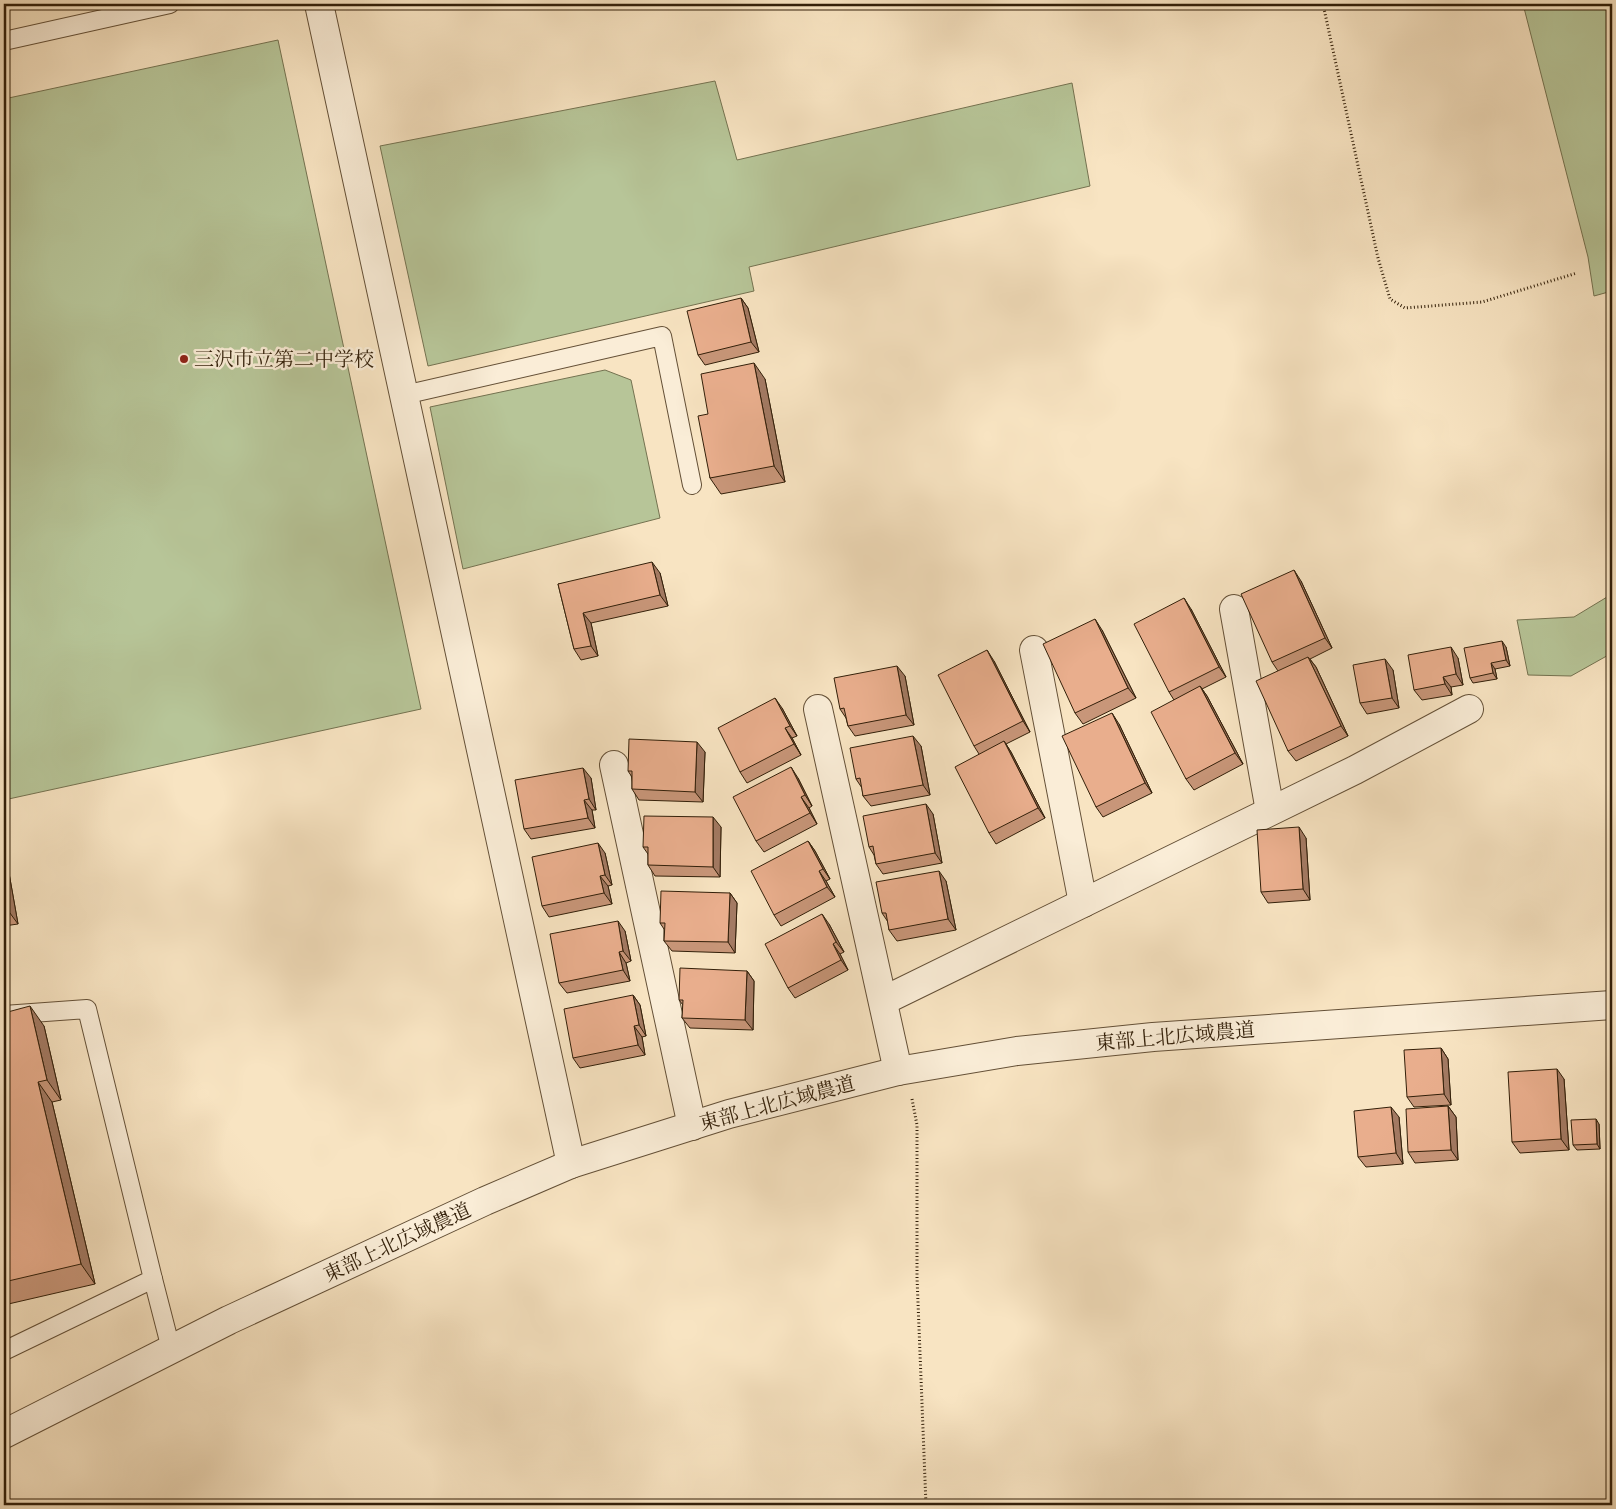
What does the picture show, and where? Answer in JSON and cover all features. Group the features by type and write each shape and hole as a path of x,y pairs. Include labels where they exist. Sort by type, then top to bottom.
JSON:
{"street":[{"path":"319,4 571,1164"},
{"path":"1234,609 1270,811"},
{"path":"1034,650 1083,903"},
{"path":"818,709 883,1001 903,1071"},
{"path":"883,1001 1354,770 1469,709"},
{"path":"614,765 692,1126"},
{"name":"東部上北広域農道","path":"4,1434 171,1349 486,1201 571,1164 729,1114 903,1071 1017,1051 1153,1036 1612,1005"}],"lane":[{"path":"4,41 170,4"},
{"path":"404,395 662,336 692,485"},
{"path":"4,1015 87,1009 171,1349"},
{"path":"4,1351 153,1279"}],"path":[{"path":"1323,4 1378,258 1390,299 1405,308 1482,302 1577,274"},
{"path":"903,1071 917,1125 917,1276 926,1505"}],"green space":[{"path":"1523,4 1612,4 1612,291 1594,296 1588,257"},
{"name":"三沢市立第二中学校","path":"278,40 421,709 4,800 4,99"},
{"path":"715,81 737,160 1072,83 1090,186 749,267 754,291 428,366 380,146"},
{"path":"605,370 631,380 660,518 463,569 430,407"},
{"path":"1612,594 1612,653 1571,676 1528,675 1517,620 1574,617"}],"building":[{"path":"741,298 751,342 698,355 687,311"},
{"path":"754,363 774,466 710,478 698,416 708,414 701,374"},
{"path":"652,562 660,595 583,613 591,646 574,649 558,584"},
{"path":"1294,570 1325,638 1272,662 1241,594"},
{"path":"1184,598 1219,667 1169,692 1134,624"},
{"path":"1095,619 1128,688 1075,713 1043,644"},
{"path":"1502,641 1506,660 1491,663 1493,673 1470,678 1464,648"},
{"path":"1451,647 1456,674 1443,677 1445,684 1414,690 1408,655"},
{"path":"987,650 1023,721 974,746 938,675"},
{"path":"1308,657 1341,726 1288,751 1256,681"},
{"path":"1385,659 1392,698 1360,703 1353,665"},
{"path":"897,666 906,715 848,726 844,708 840,709 834,678"},
{"path":"1200,686 1235,753 1186,779 1151,712"},
{"path":"775,698 790,726 785,728 794,744 740,772 718,728"},
{"path":"1112,713 1145,783 1096,807 1062,736"},
{"path":"913,736 923,785 863,796 860,778 856,779 850,748"},
{"path":"629,739 697,742 695,792 632,789 632,771 628,771"},
{"path":"1004,741 1038,808 989,833 955,767"},
{"path":"791,767 805,795 801,797 810,813 756,841 733,797"},
{"path":"583,768 589,799 584,800 588,818 524,829 515,780"},
{"path":"926,804 935,853 876,864 873,846 869,847 863,816"},
{"path":"644,816 713,817 713,867 648,865 648,847 643,847"},
{"path":"1299,827 1303,889 1261,892 1257,830"},
{"path":"808,841 823,869 819,871 827,887 774,915 751,871"},
{"path":"598,843 605,875 600,876 604,893 542,906 532,857"},
{"path":"939,871 948,919 889,930 886,913 882,913 876,882"},
{"path":"4,891 7,909 4,909"},
{"path":"661,891 730,893 728,942 664,941 665,923 660,923"},
{"path":"822,914 836,942 833,944 841,960 788,988 765,944"},
{"path":"618,921 623,951 619,952 623,970 559,983 550,934"},
{"path":"680,968 747,971 745,1020 682,1018 683,1000 679,1000"},
{"path":"633,995 639,1025 634,1026 638,1045 573,1058 564,1009"},
{"path":"30,1006 47,1080 38,1082 81,1264 4,1282 4,1013"},
{"path":"1441,1048 1444,1094 1407,1097 1404,1050"},
{"path":"1557,1069 1561,1139 1512,1142 1508,1072"},
{"path":"1448,1106 1451,1150 1408,1152 1406,1109"},
{"path":"1391,1107 1396,1153 1358,1157 1354,1111"},
{"path":"1596,1119 1597,1144 1573,1145 1571,1120"}],"place":[{"name":"三沢市立第二中学校","path":"184,359"}]}
